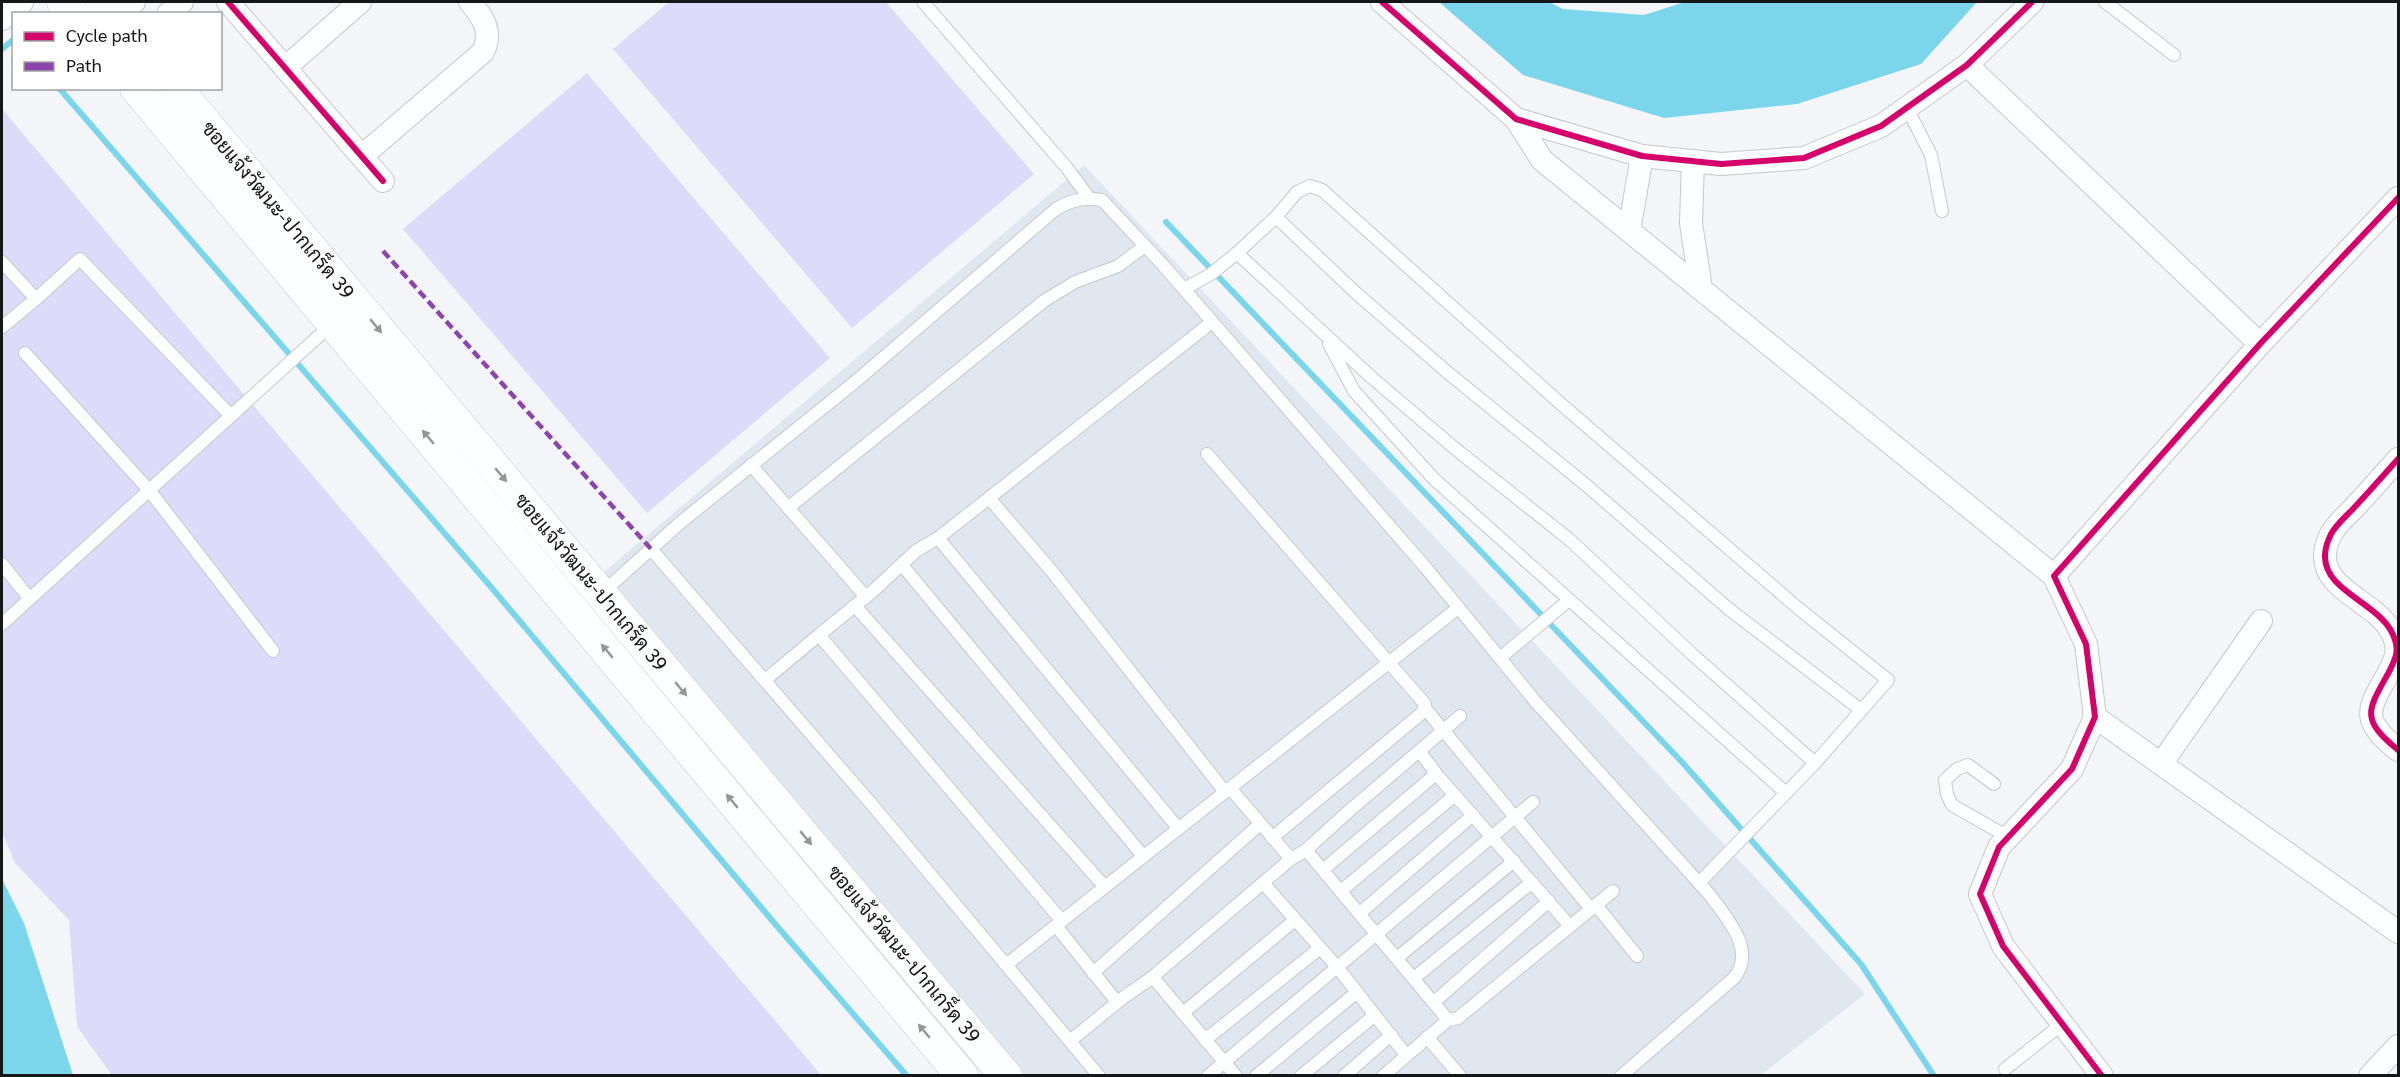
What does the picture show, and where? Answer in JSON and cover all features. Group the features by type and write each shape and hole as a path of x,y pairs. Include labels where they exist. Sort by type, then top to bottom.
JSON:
{"main road":[{"name":"ซอยแจ้งวัฒนะ-ปากเกร็ด 39","path":"138,90 962,1076"},
{"name":"ซอยแจ้งวัฒนะ-ปากเกร็ด 39","path":"178,90 1006,1076"}],"street":[{"path":"2,19 22,2"},
{"path":"122,12 134,2"},
{"path":"170,12 182,2"},
{"path":"228,2 383,181"},
{"path":"285,68 360,2"},
{"path":"362,156 483,52 487,44 487,27 482,15 470,2"},
{"path":"1383,2 1516,119 1542,160 2054,576 2086,644 2095,717 2072,769 1999,847 1980,894 2003,946 2102,1076"},
{"path":"1516,119 1642,156 1720,164 1804,158 1881,126 1967,65 2032,2"},
{"path":"1967,65 2260,344"},
{"path":"1629,231 1642,156"},
{"path":"1693,161 1691,223 1701,289"},
{"path":"2054,576 2260,344 2398,198"},
{"path":"2398,459 2332,532 2325,556 2327,568 2334,580 2381,617 2392,629 2397,644 2397,656 2370,704 2370,715 2374,726 2398,750"},
{"path":"2161,764 2261,621"},
{"path":"2095,717 2398,932"},
{"path":"2370,1076 2398,1046"}],"lane":[{"path":"923,2 1067,168 1089,198"},
{"path":"2105,2 2174,55"},
{"path":"1907,108 1931,155 1942,211"},
{"path":"1185,289 1211,274 1237,253 1297,192 1310,186 1322,190 1561,404 1798,608 1887,680 1815,763 1699,883"},
{"path":"601,594 681,522 855,382 1056,209 1073,200 1089,198 1102,200 1185,289 1535,701 1699,883 1733,926 1743,955 1742,969 1621,1076"},
{"path":"1275,216 1356,293 1447,372 1586,485 1730,610 1861,710"},
{"path":"788,508 1044,301 1075,282 1118,266 1145,246"},
{"path":"1237,253 1371,377 1458,451 1570,540 1692,654 1815,763"},
{"path":"2,327 80,259 231,416"},
{"path":"2,262 36,299"},
{"path":"765,680 866,597 916,551 938,538 1212,322"},
{"path":"2,624 333,323"},
{"path":"1324,334 1354,390 1434,479 1786,793"},
{"path":"25,353 149,490 273,651"},
{"path":"1207,454 1425,704 1423,712 1272,838"},
{"path":"751,465 866,597"},
{"path":"989,498 1050,569 1227,790 1291,859"},
{"path":"938,538 1178,828"},
{"path":"651,549 874,807 1098,1076"},
{"path":"2,564 29,598"},
{"path":"902,564 1143,856"},
{"path":"1500,658 1569,600"},
{"path":"855,606 1105,887"},
{"path":"1006,965 1458,608"},
{"path":"819,635 1059,923 1117,1002"},
{"path":"1424,707 1637,956"},
{"path":"1070,1041 1117,1002 1150,979 1291,859 1306,850 1460,716"},
{"path":"1420,752 1436,774 1570,926"},
{"path":"1994,784 1968,765 1957,770 1945,780 1947,794 1952,805 2008,837"},
{"path":"1324,869 1436,774"},
{"path":"1341,891 1455,795"},
{"path":"1208,1076 1533,802"},
{"path":"1360,913 1473,814"},
{"path":"1094,973 1260,824"},
{"path":"1306,850 1448,1020"},
{"path":"1397,958 1514,861"},
{"path":"1414,978 1532,882"},
{"path":"1263,883 1338,968 1406,1055"},
{"path":"1383,1076 1448,1020 1458,1018 1613,891"},
{"path":"1434,1002 1549,901"},
{"path":"1183,1013 1295,920"},
{"path":"1205,1040 1320,948"},
{"path":"1150,979 1156,981 1236,1076"},
{"path":"1256,1076 1357,992"},
{"path":"1301,1076 1375,1015"},
{"path":"2005,1069 2062,1024"},
{"path":"1344,1076 1391,1035"},
{"path":"1427,1037 1460,1076"}],"shaded area":[{"path":"669,2 886,2 1034,174 852,328 613,49"},
{"path":"587,73 830,358 647,513 403,229"},
{"path":"2,109 821,1075 112,1075 77,1027 69,920 15,863 2,832"},
{"path":"1084,165 1865,994 1761,1075 1022,1075 604,572"}],"water":[{"path":"1439,2 1549,2 1563,9 1644,15 1685,2 1977,2 1921,64 1797,104 1664,118 1523,75"},
{"path":"2,879 24,923 73,1075 2,1075"}],"waterway":[{"path":"2,49 12,41"},
{"path":"61,90 491,587 776,925 907,1076"},
{"path":"1166,222 1681,761 1861,964 1934,1076"}],"marked path":[{"path":"383,251 651,549"}],"cycle path":[{"path":"228,2 383,181"},
{"path":"1382,2 1516,119 1642,156 1721,164 1804,158 1881,126 1967,65 2032,2"},
{"path":"2102,1076 2003,946 1980,894 1999,847 2072,769 2095,717 2086,644 2054,576 2260,344 2398,198"},
{"path":"2398,459 2335,527 2325,556 2327,569 2334,580 2380,617 2395,640 2397,648 2395,659 2376,695 2371,713 2377,730 2398,750"}]}
